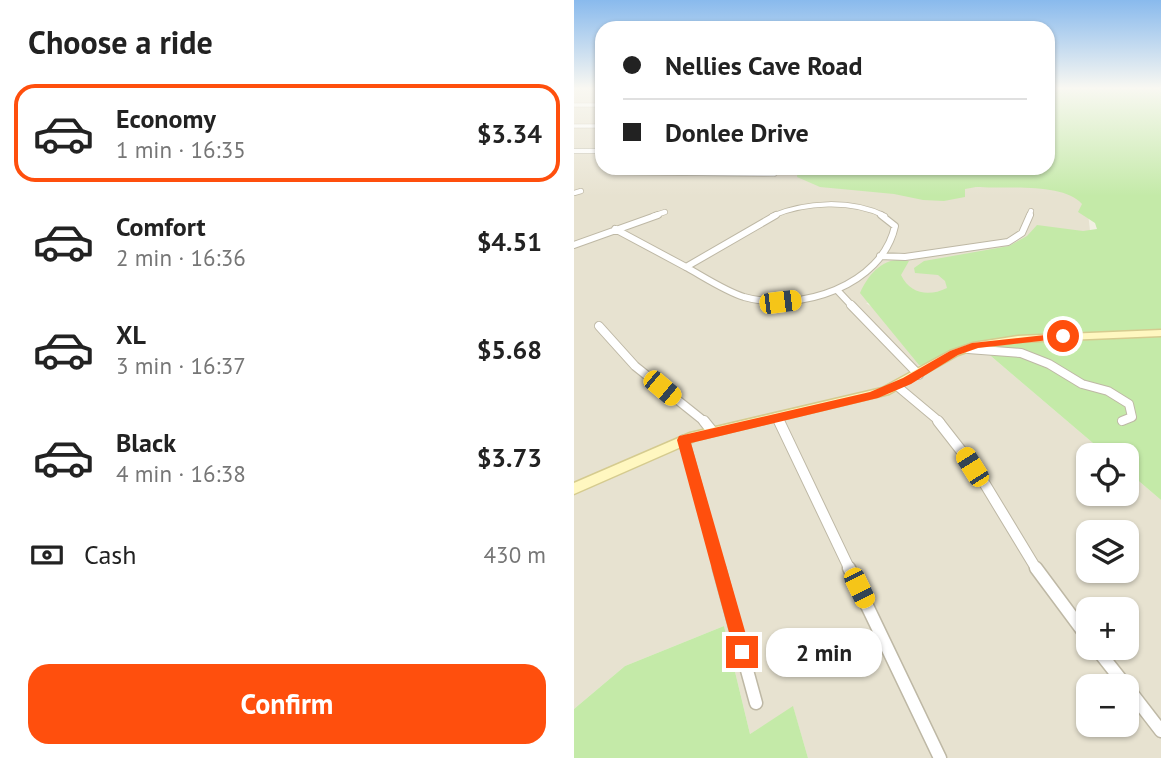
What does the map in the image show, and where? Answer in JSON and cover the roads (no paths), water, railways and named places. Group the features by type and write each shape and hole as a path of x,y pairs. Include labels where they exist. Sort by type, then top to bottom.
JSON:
{"street":[{"path":"574,126 595,126"},
{"path":"574,151 595,151"},
{"path":"574,193 581,191"},
{"path":"615,229 686,267 754,301 780,302 838,291 891,245 896,231 894,223 884,213 861,208 803,207 781,212 686,267"},
{"path":"880,256 905,257 1008,242 1022,233 1031,211"},
{"path":"574,245 664,212"},
{"path":"838,291 919,375"},
{"path":"599,326 619,351 676,400 703,418 712,430"},
{"path":"574,489 712,430 856,400 897,386 965,349 982,344 1052,337 1161,333"},
{"path":"965,349 1021,353 1049,364 1082,384 1108,391 1129,404 1132,417 1122,421"},
{"path":"897,386 929,409 949,432 1041,577 1076,622"},
{"path":"777,417 940,758"},
{"path":"684,440 757,703"},
{"path":"1105,660 1116,674"},
{"path":"1139,703 1161,731"}]}
